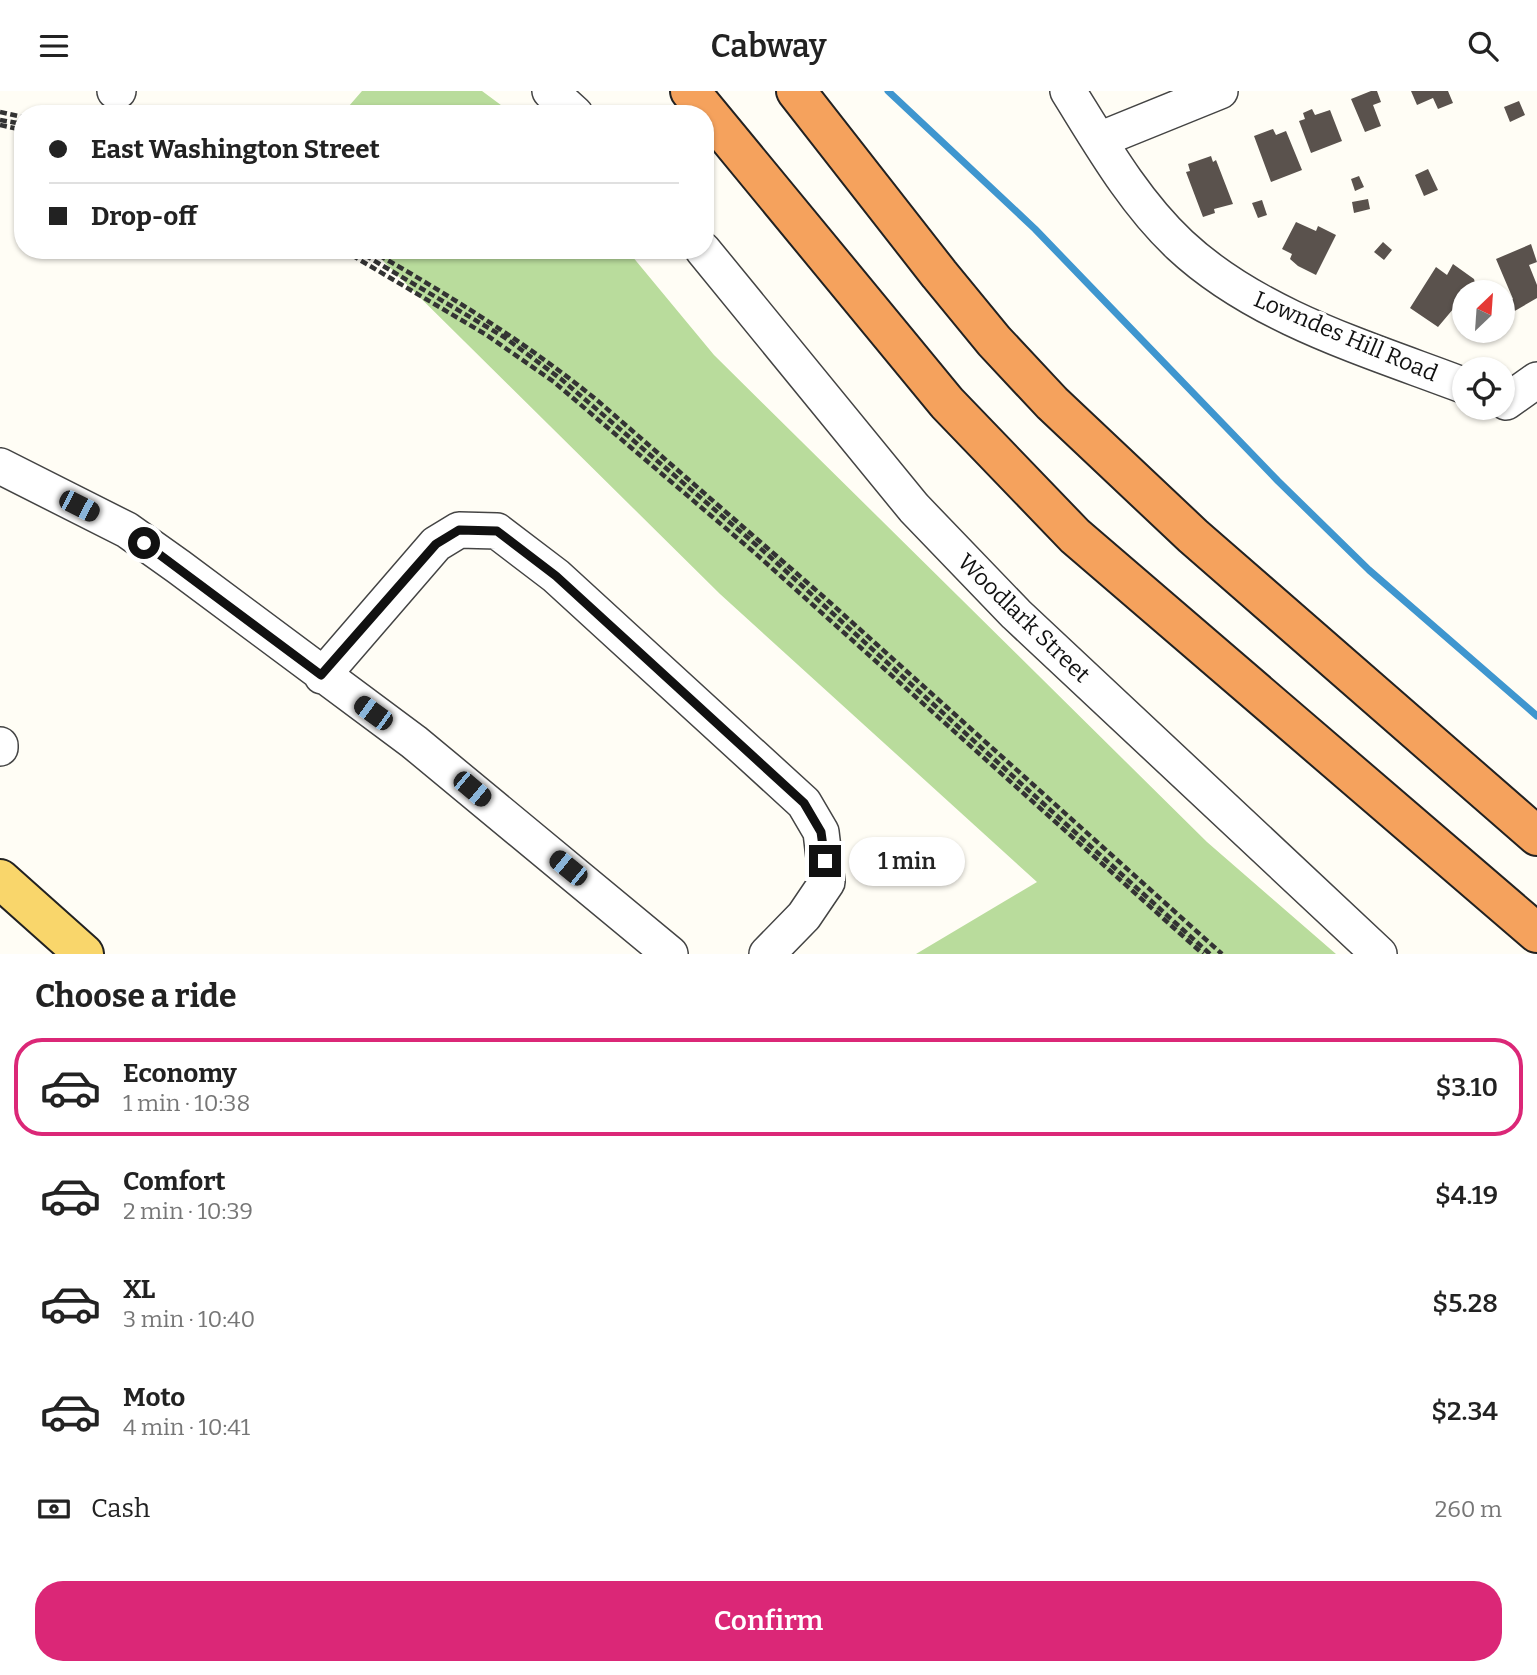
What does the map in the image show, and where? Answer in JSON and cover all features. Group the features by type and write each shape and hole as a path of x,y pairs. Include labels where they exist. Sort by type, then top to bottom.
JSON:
{"highway":[{"path":"690,91 702,105"},
{"path":"796,91 963,303 1052,403 1193,536 1537,836"},
{"path":"714,120 947,403 1075,536 1537,933"}],"main road":[{"path":"0,879 84,954"}],"street":[{"path":"550,91 565,105"},
{"name":"Lowndes Hill Road","path":"1068,91 1147,209 1180,245 1211,271 1289,316 1452,381"},
{"path":"1099,140 1220,91"},
{"name":"Woodlark Street","path":"709,259 879,466 1016,614 1379,954"},
{"path":"1515,405 1537,380"},
{"path":"0,466 127,530 414,742 670,954"},
{"path":"321,675 436,544 459,530 497,531 556,576 804,803 821,832 827,882 804,916 767,954"}],"path":[{"path":"358,259 485,334 554,382 747,546 1203,954"},
{"path":"371,259 504,337 561,379 768,555 1210,954"},
{"path":"385,259 471,310 562,372 598,401 789,565 1222,954"}],"green space":[{"path":"362,91 482,91 501,105 350,105"},
{"path":"381,259 634,259 714,355 1207,842 1336,954 916,954 1037,882 720,594"}],"building":[{"path":"1377,91 1381,102 1373,105 1381,126 1365,132 1351,99"},
{"path":"1411,91 1448,91 1453,103 1438,109 1433,98 1417,105"},
{"path":"1519,101 1525,115 1510,122 1504,107"},
{"path":"1312,109 1315,115 1330,110 1342,141 1311,153 1299,121 1305,119 1303,113"},
{"path":"1273,129 1276,135 1286,131 1302,170 1271,182 1254,136"},
{"path":"1211,156 1213,162 1216,160 1233,204 1214,209 1215,213 1203,217 1186,172 1190,171 1188,164"},
{"path":"1428,169 1438,190 1424,196 1415,175"},
{"path":"1359,176 1364,187 1355,191 1351,179"},
{"path":"1368,199 1370,209 1354,213 1352,202"},
{"path":"1262,200 1267,215 1258,218 1252,203"},
{"path":"1296,222 1316,231 1318,226 1336,235 1316,275 1298,266 1290,259 1292,254 1282,249"},
{"path":"1383,242 1392,250 1384,260 1374,252"},
{"path":"1531,244 1537,262 1529,265 1537,285 1537,298 1516,310 1516,280 1505,280 1496,259"},
{"path":"1453,264 1474,280 1452,280 1452,310 1438,327 1410,308 1436,267 1447,275"}],"waterway":[{"path":"888,91 1035,229 1278,481 1369,570 1537,716"}],"route":[{"path":"144,543 321,675 436,544 459,530 497,531 556,576 804,803 821,832 825,861"}]}
